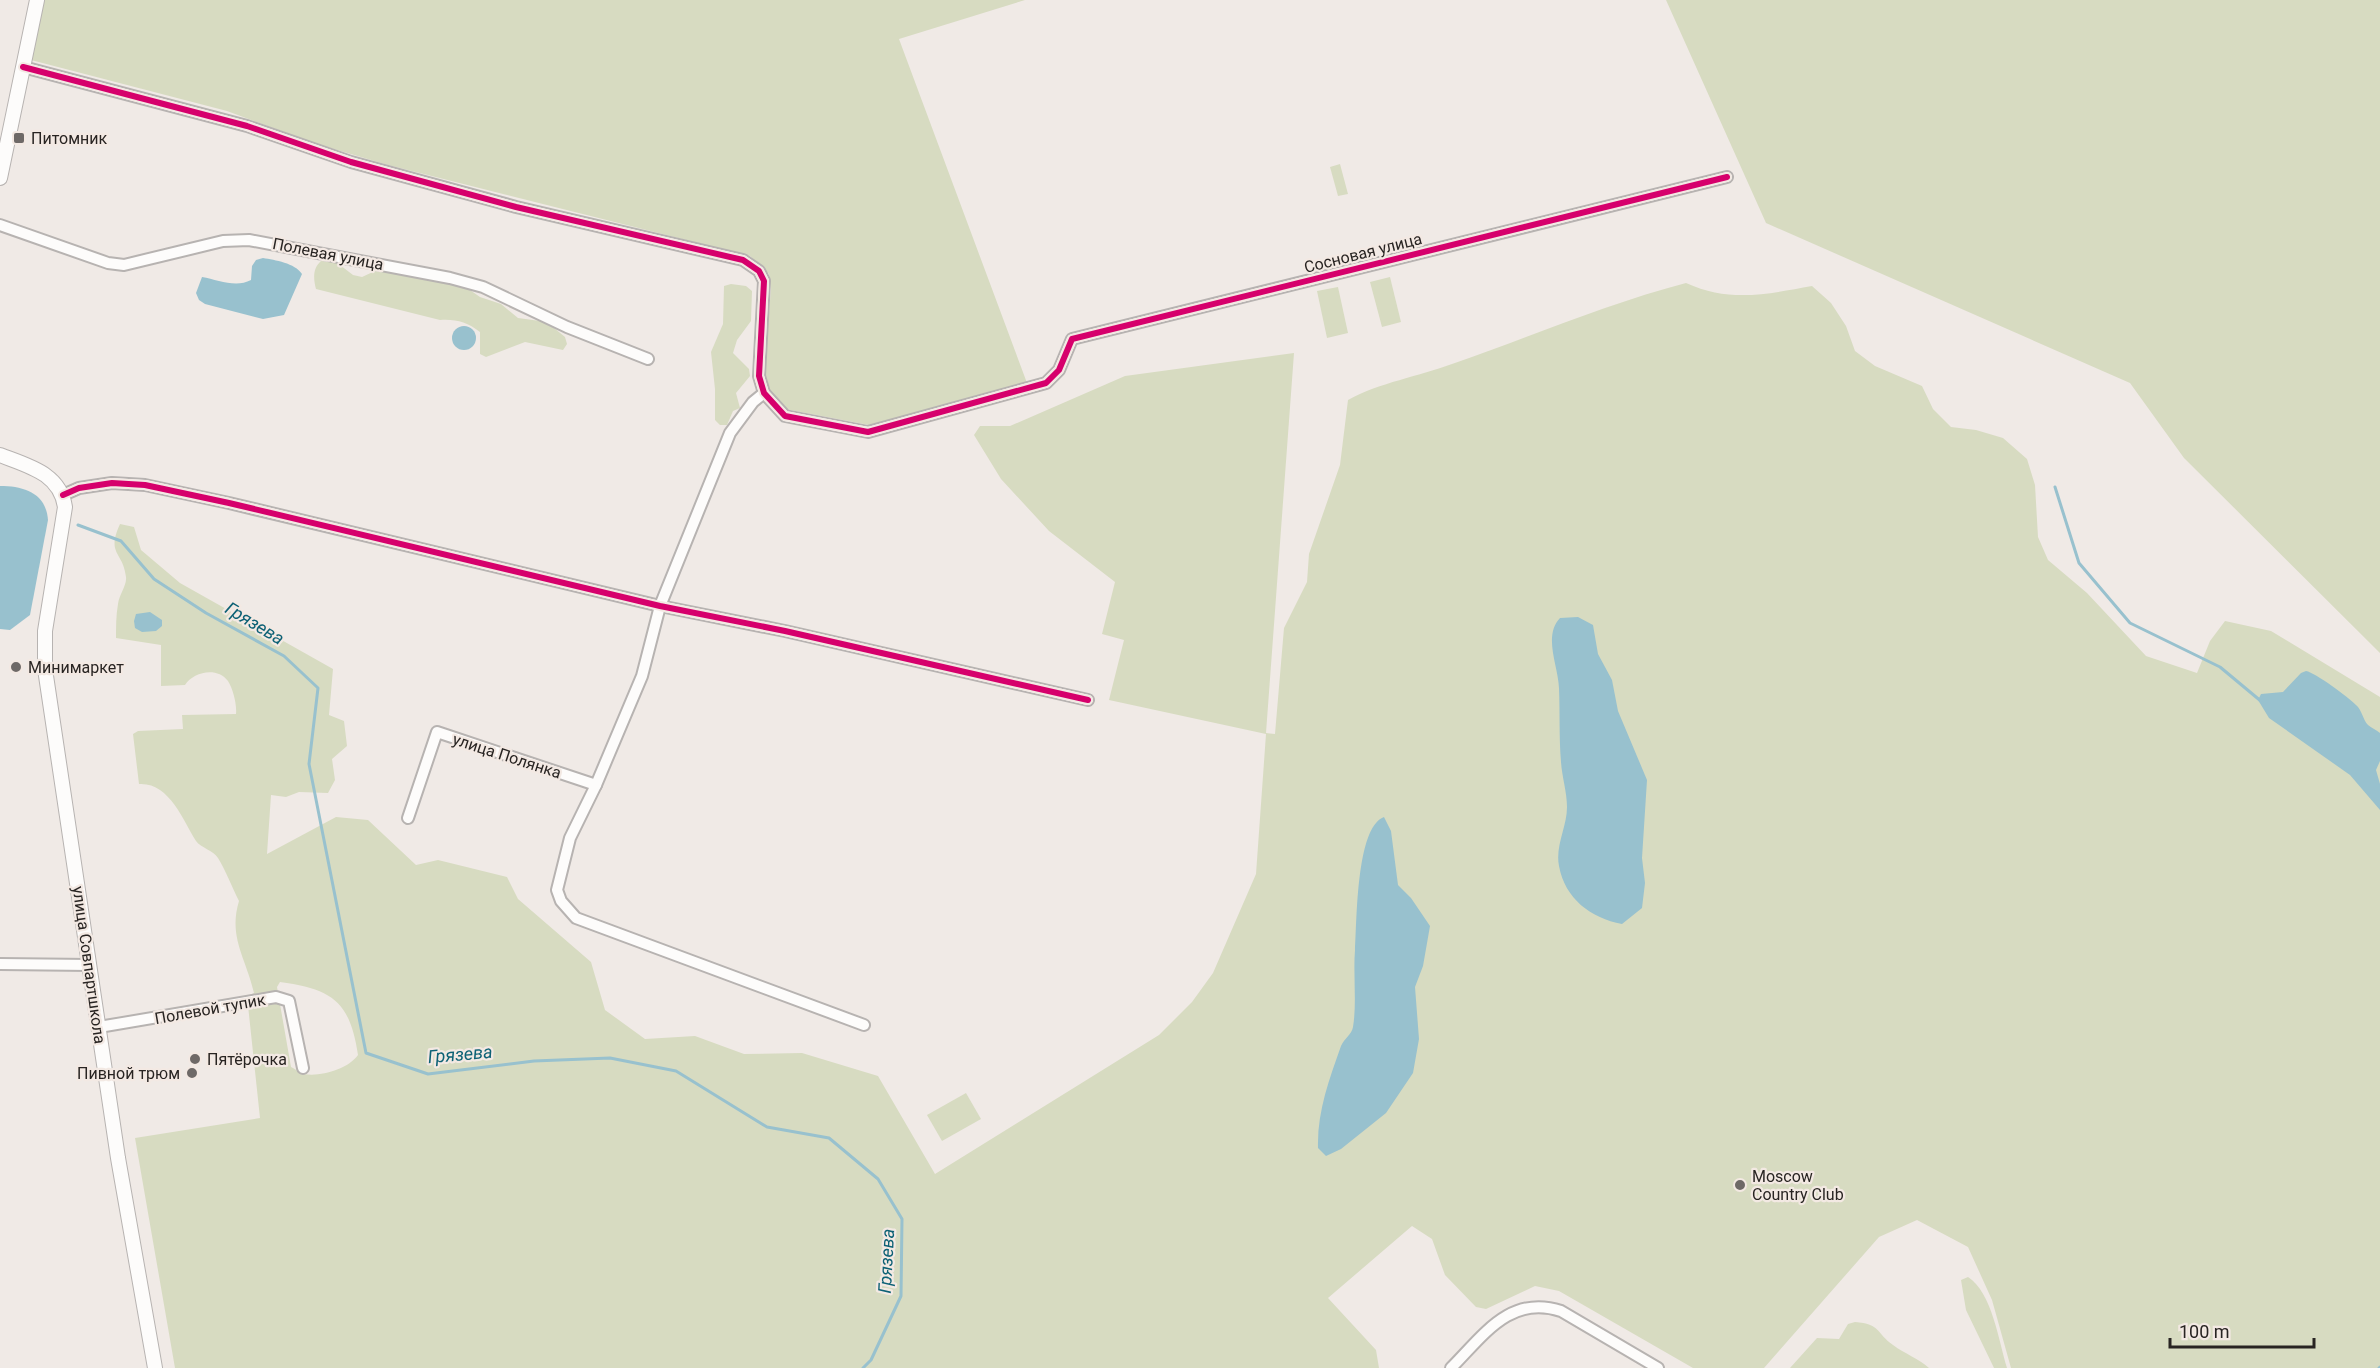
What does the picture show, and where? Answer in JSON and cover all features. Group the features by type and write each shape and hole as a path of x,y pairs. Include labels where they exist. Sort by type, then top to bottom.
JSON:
{"street":[{"path":"0,178 37,0"},
{"path":"23,67 247,126 351,162 516,207 743,260 759,271 764,281 759,376 764,393 753,402 730,433 660,606 642,676 596,785 570,838 557,890 561,901 576,918 864,1025"},
{"name":"Сосновая улица","path":"764,393 785,417 868,432 1046,383 1059,370 1072,339 1727,177"},
{"name":"Полевая улица","path":"0,225 108,263 124,265 223,241 249,240 450,278 483,287 567,327 648,359"},
{"path":"0,455 53,479 63,495 79,488 112,483 145,485 229,502 660,606 785,631 1088,700"},
{"name":"улица Совпартшкола","path":"63,495 65,507 45,631 48,690 118,1158 155,1368"},
{"name":"улица Полянка","path":"408,818 437,732 596,785"},
{"path":"0,964 90,965"},
{"name":"Полевой тупик","path":"99,1027 276,997 289,1001 303,1068"},
{"path":"1451,1368 1501,1319 1527,1306 1547,1307 1560,1311 1658,1368"}],"green space":[{"path":"44,0 1025,0 899,39 1027,383 869,425 785,409 768,392 764,372 771,289 769,274 750,256 388,165 317,144 227,111 31,60"},
{"path":"1666,0 2380,0 2380,653 2184,458 2130,383 1766,223"},
{"path":"1340,164 1348,194 1338,196 1330,167"},
{"path":"321,261 336,262 353,275 362,277 375,271 397,273 467,288 480,297 501,304 518,318 540,321 554,328 565,337 567,344 563,350 525,342 486,357 480,354 480,332 466,324 440,320 316,289 314,274"},
{"path":"1390,277 1401,322 1382,327 1370,282"},
{"path":"1686,283 1702,289 1733,295 1764,294 1812,286 1831,303 1846,326 1855,351 1875,366 1922,386 1933,409 1951,427 1976,430 2003,438 2027,459 2035,485 2038,537 2048,560 2087,593 2146,656 2197,673 2210,641 2225,621 2271,631 2380,697 2380,1368 2011,1368 1992,1300 1968,1247 1917,1220 1879,1237 1764,1368 1693,1368 1559,1291 1535,1286 1486,1309 1476,1307 1445,1275 1432,1239 1412,1226 1328,1298 1376,1350 1379,1368 175,1368 135,1138 260,1118 247,996 254,993 237,937 236,914 239,901 216,855 196,841 174,804 159,789 139,784 133,734 138,731 183,729 182,715 236,714 236,706 228,681 218,673 199,674 185,685 161,686 161,645 116,638 118,604 126,580 115,548 116,534 120,524 134,527 141,550 180,583 333,669 329,715 344,721 347,746 332,759 335,780 328,793 299,792 286,797 271,795 267,854 336,817 368,820 416,865 438,860 507,877 518,899 591,962 605,1010 645,1039 695,1036 744,1054 802,1053 878,1076 935,1174 1159,1035 1192,1002 1213,973 1256,874 1266,734 1109,700 1124,640 1102,634 1115,582 1049,531 1001,479 974,435 980,426 1010,426 1125,376 1294,353 1266,733 1275,734 1284,628 1307,582 1309,554 1340,465 1348,400 1373,389 1439,369 1656,291","holes":["280,982 326,994 344,1010 355,1037 358,1055 354,1060 334,1071 311,1075 291,1067 277,987"]},
{"path":"731,284 746,286 752,291 751,321 737,340 733,353 749,369 750,376 736,393 740,408 733,411 727,425 720,425 715,420 715,389 711,352 723,324 724,286"},
{"path":"1338,287 1348,333 1327,338 1317,291"},
{"path":"966,1093 981,1119 942,1141 927,1115"},
{"path":"1968,1277 1976,1284 1989,1306 2007,1368 1994,1368 1966,1310 1961,1280"},
{"path":"1855,1322 1874,1327 1893,1345 1929,1368 1790,1368 1817,1338 1839,1339 1848,1324"}],"water":[{"path":"263,258 290,265 302,274 284,315 263,319 205,304 199,300 196,293 202,277 227,283 245,282 251,280 252,266 256,260"},
{"path":"464,326 473,329 476,338 473,347 464,350 455,347 452,338 455,329"},
{"path":"0,486 25,490 38,497 43,503 48,520 30,615 10,630 0,629"},
{"path":"150,612 162,620 162,626 156,631 142,632 135,628 136,614"},
{"path":"1578,617 1593,625 1598,654 1612,680 1618,711 1647,780 1642,858 1645,883 1642,908 1622,924 1600,917 1581,905 1567,888 1559,866 1559,851 1567,807 1561,762 1559,688 1552,642 1555,625 1560,618"},
{"path":"2306,671 2352,701 2368,725 2380,733 2380,761 2376,770 2380,784 2380,810 2350,775 2269,718 2258,700 2261,694 2283,692 2301,673"},
{"path":"1384,817 1391,831 1398,885 1411,898 1430,926 1423,966 1415,987 1419,1039 1413,1073 1386,1113 1341,1149 1326,1156 1318,1148 1319,1122 1328,1084 1341,1046 1352,1030 1354,1018 1356,918 1363,856 1375,824"}],"waterway":[{"path":"2055,487 2079,563 2130,623 2220,667 2262,702"},
{"name":"Грязева","path":"78,525 121,541 154,579 206,613 284,656 318,688 309,764 366,1053 428,1074 534,1061 610,1058 676,1071 767,1127 829,1138 878,1179 902,1219 901,1296 871,1360 863,1368"}],"cycle path":[{"path":"23,67 247,126 351,162 516,207 743,260 759,271 764,281 759,376 764,393 785,416 868,432 1046,383 1059,370 1072,339 1727,177"},
{"path":"63,495 79,488 112,483 145,485 660,606 785,631 1088,700"}],"place":[{"name":"Питомник","path":"19,138"},
{"name":"Минимаркет","path":"16,667"},
{"name":"Пятёрочка","path":"195,1059"},
{"name":"Пивной трюм","path":"192,1073"},
{"name":"Moscow Country Club","path":"1740,1185"}]}
